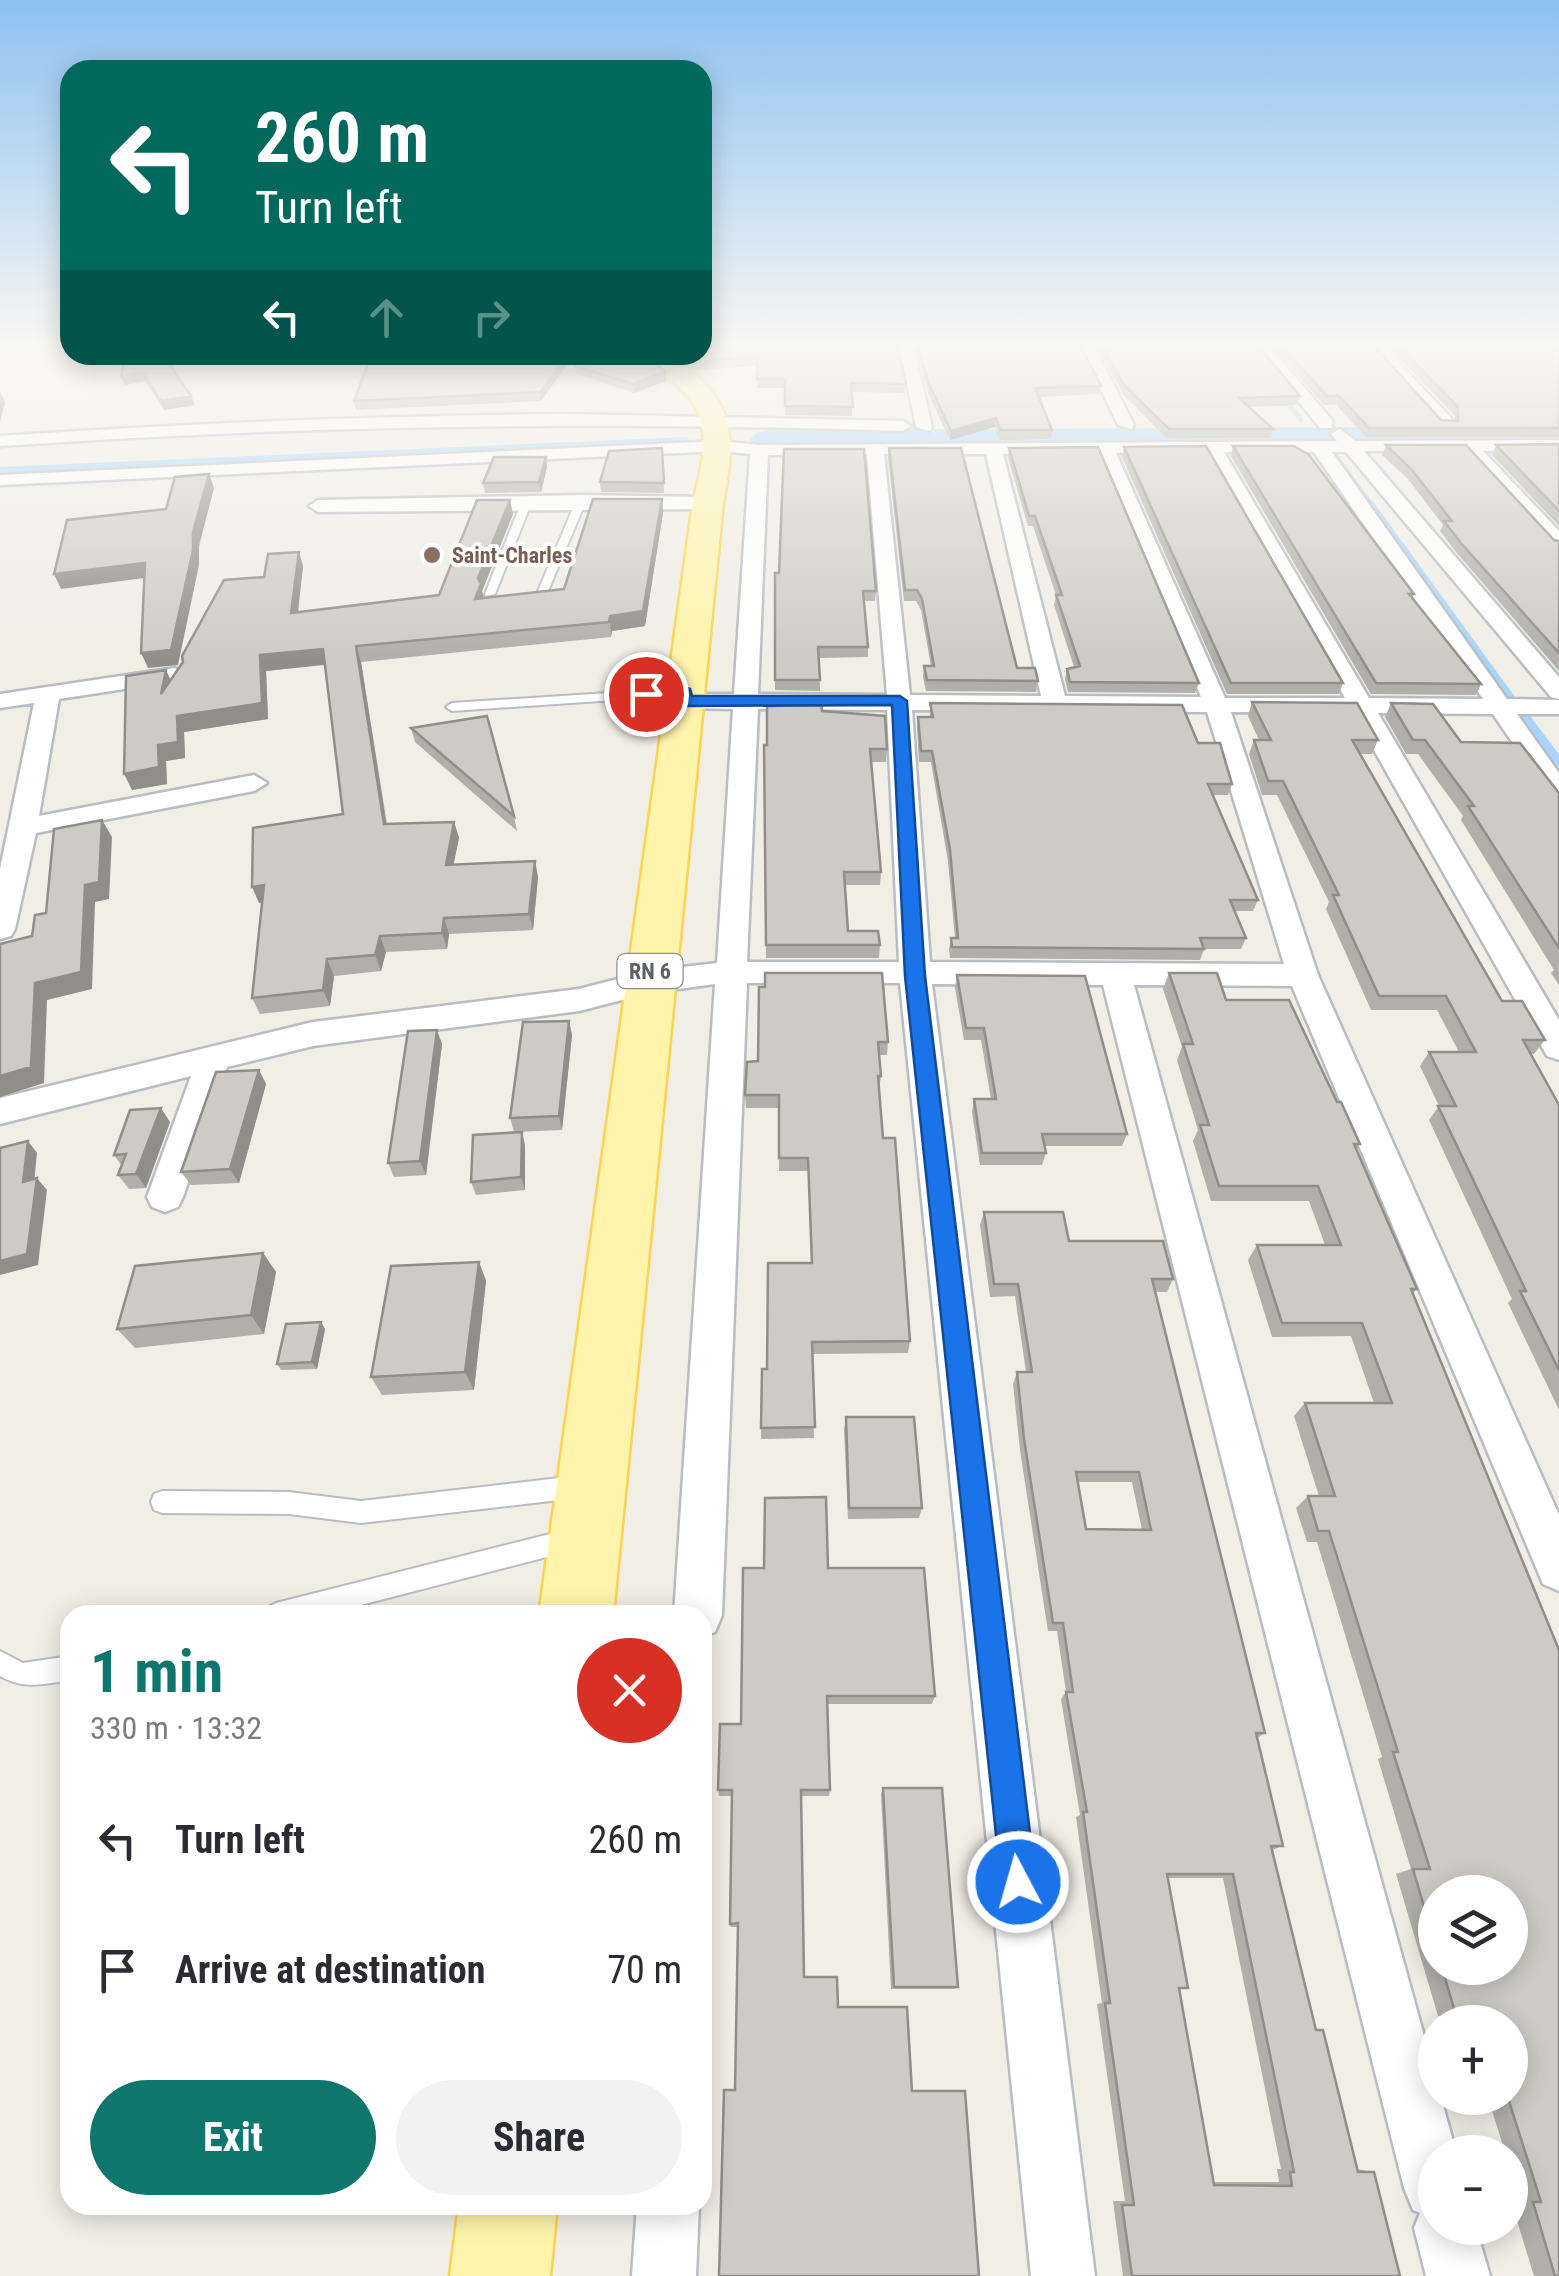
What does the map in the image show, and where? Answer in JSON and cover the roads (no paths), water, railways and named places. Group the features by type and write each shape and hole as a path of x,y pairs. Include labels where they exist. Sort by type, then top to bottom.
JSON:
{"main road":[{"name":"RN 6","path":"577,1605 708,503 728,450"},
{"path":"500,2276 507,2215"}],"street":[{"path":"0,480 520,450"},
{"path":"699,1605 747,700 734,450"},
{"path":"875,450 900,701 915,976 1063,2276"},
{"path":"994,450 1054,704"},
{"path":"1120,450 1218,706 1304,975 1559,1568"},
{"path":"1214,450 1559,1048"},
{"path":"1343,450 1496,706 1559,792"},
{"path":"1348,450 1559,692"},
{"path":"1474,450 1559,543"},
{"path":"318,506 708,503"},
{"path":"0,700 175,675"},
{"path":"0,929 24,827 48,693"},
{"path":"684,696 1054,704 1559,707"},
{"path":"24,827 254,782"},
{"path":"0,1111 313,1034 578,1000 649,982 732,972 915,976 1304,975"},
{"path":"1116,975 1421,2135"},
{"path":"165,1197 214,1057"},
{"path":"664,2276 667,2215"},
{"path":"1450,2245 1458,2276"}],"lane":[{"path":"538,604 581,501"},
{"path":"490,594 527,502"},
{"path":"452,707 684,696"},
{"path":"162,1502 289,1502 361,1512 592,1485"},
{"path":"315,1605 586,1536"},
{"path":"0,1663 21,1675 60,1669"}],"water":[{"path":"385,450 546,450 0,474 0,467"}],"waterway":[{"path":"1331,450 1372,506"},
{"path":"1370,504 1513,701"},
{"path":"1526,718 1559,762"}],"place":[{"name":"Saint-Charles","path":"432,555"}]}
